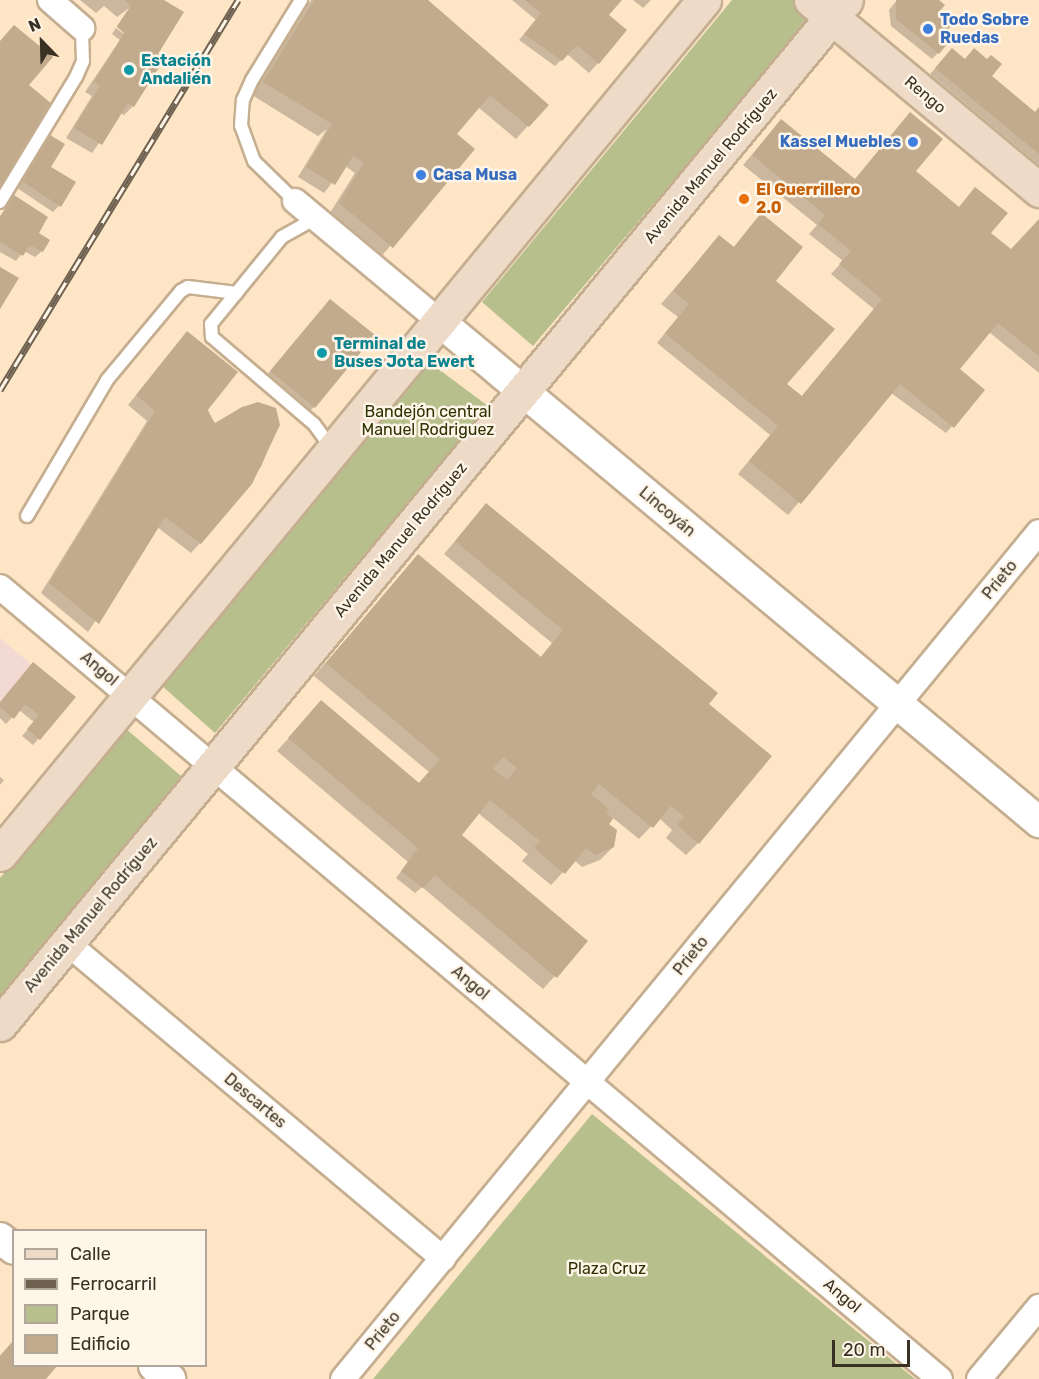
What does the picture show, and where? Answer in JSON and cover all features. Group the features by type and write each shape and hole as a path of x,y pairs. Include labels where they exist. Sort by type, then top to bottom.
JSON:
{"main road":[{"path":"0,854 704,0"},
{"name":"Rengo","path":"829,6 1039,190"},
{"name":"Avenida Manuel Rodríguez","path":"0,1024 524,393 829,6"}],"street":[{"path":"50,0 82,28"},
{"name":"Lincoyán","path":"295,201 1039,822"},
{"name":"Prieto","path":"343,1379 1039,532"},
{"name":"Angol","path":"0,587 940,1379"},
{"name":"Descartes","path":"67,944 443,1258"},
{"path":"0,1238 12,1247"},
{"path":"979,1379 1039,1307"},
{"path":"156,1367 170,1379"}],"lane":[{"path":"295,201 254,161 241,126 243,100 252,80 301,0"},
{"path":"0,202 76,77 83,61 82,28"},
{"path":"316,218 282,237 211,324 212,337 314,424 333,450"},
{"path":"27,516 107,380 181,291 188,287 237,292"}],"shaded area":[{"path":"0,638 31,664 0,702"}],"green space":[{"path":"732,0 826,0 533,346 482,302"},
{"name":"Bandejón central Manuel Rodriguez","path":"429,362 488,406 215,733 161,685"},
{"path":"125,728 181,776 0,1002 0,878"},
{"name":"Plaza Cruz","path":"592,1114 915,1379 373,1379"}],"building":[{"name":"Estación Andalién","path":"124,0 164,0 184,12 158,54 165,58 134,107 128,103 102,145 74,128 100,86 94,82 124,33 117,27 131,6"},
{"path":"314,0 428,0 549,105 529,127 490,95 457,134 475,149 393,248 339,203 364,163 353,156 335,185 306,167 332,124 263,82"},
{"path":"525,0 622,0 609,15 627,30 599,64 577,45 562,61 524,34 541,13"},
{"name":"Todo Sobre Ruedas","path":"896,0 939,0 945,5 939,12 948,19 946,21 951,26 946,32 953,37 939,54 896,19"},
{"path":"14,25 53,57 29,85 52,104 0,190 0,41"},
{"path":"952,48 965,59 974,48 987,59 991,55 1002,64 992,76 1035,112 1039,107 1039,154 935,68"},
{"path":"910,112 943,139 916,171 959,207 975,187 1008,213 991,233 1011,249 1039,219 1039,356 998,323 960,369 985,390 954,428 900,384 801,504 749,461 778,426 665,333 689,304 673,291 719,235 734,247 761,213 803,247 776,281 835,329 787,384 802,396 882,299 839,264 851,251 818,224 825,215 752,155 781,119 855,179"},
{"path":"50,135 65,144 51,167 76,182 61,207 22,181"},
{"path":"14,195 48,217 39,233 50,240 43,252 30,245 23,256 0,242 0,217"},
{"path":"0,267 19,278 0,309"},
{"name":"Terminal de Buses Jota Ewert","path":"330,299 375,335 315,408 270,371"},
{"path":"187,331 238,372 207,411 215,423 242,407 258,402 276,408 280,425 252,484 201,544 165,517 99,624 49,583 155,411 136,395"},
{"path":"486,503 718,693 709,704 772,756 699,844 677,825 684,817 671,806 653,828 599,784 591,794 609,809 606,813 613,819 609,824 617,830 614,847 595,855 586,848 565,874 534,848 540,841 490,800 462,835 588,941 557,978 435,875 423,888 401,871 418,848 288,738 321,700 419,783 440,759 326,663 418,554 541,657 563,630 455,541","holes":["503,757 517,768 507,780 493,769"]},
{"path":"33,662 76,697 40,740 27,729 39,715 25,704 14,719 0,707 0,702"},
{"path":"12,1342 12,1367 56,1367 46,1379 0,1379 0,1356"}],"railway":[{"path":"0,390 238,0"}],"place":[{"name":"Todo Sobre Ruedas","path":"928,29"},
{"name":"Estación Andalién","path":"129,70"},
{"name":"Kassel Muebles","path":"913,142"},
{"name":"Casa Musa","path":"421,175"},
{"name":"El Guerrillero 2.0","path":"744,199"},
{"name":"Terminal de Buses Jota Ewert","path":"322,353"}]}
